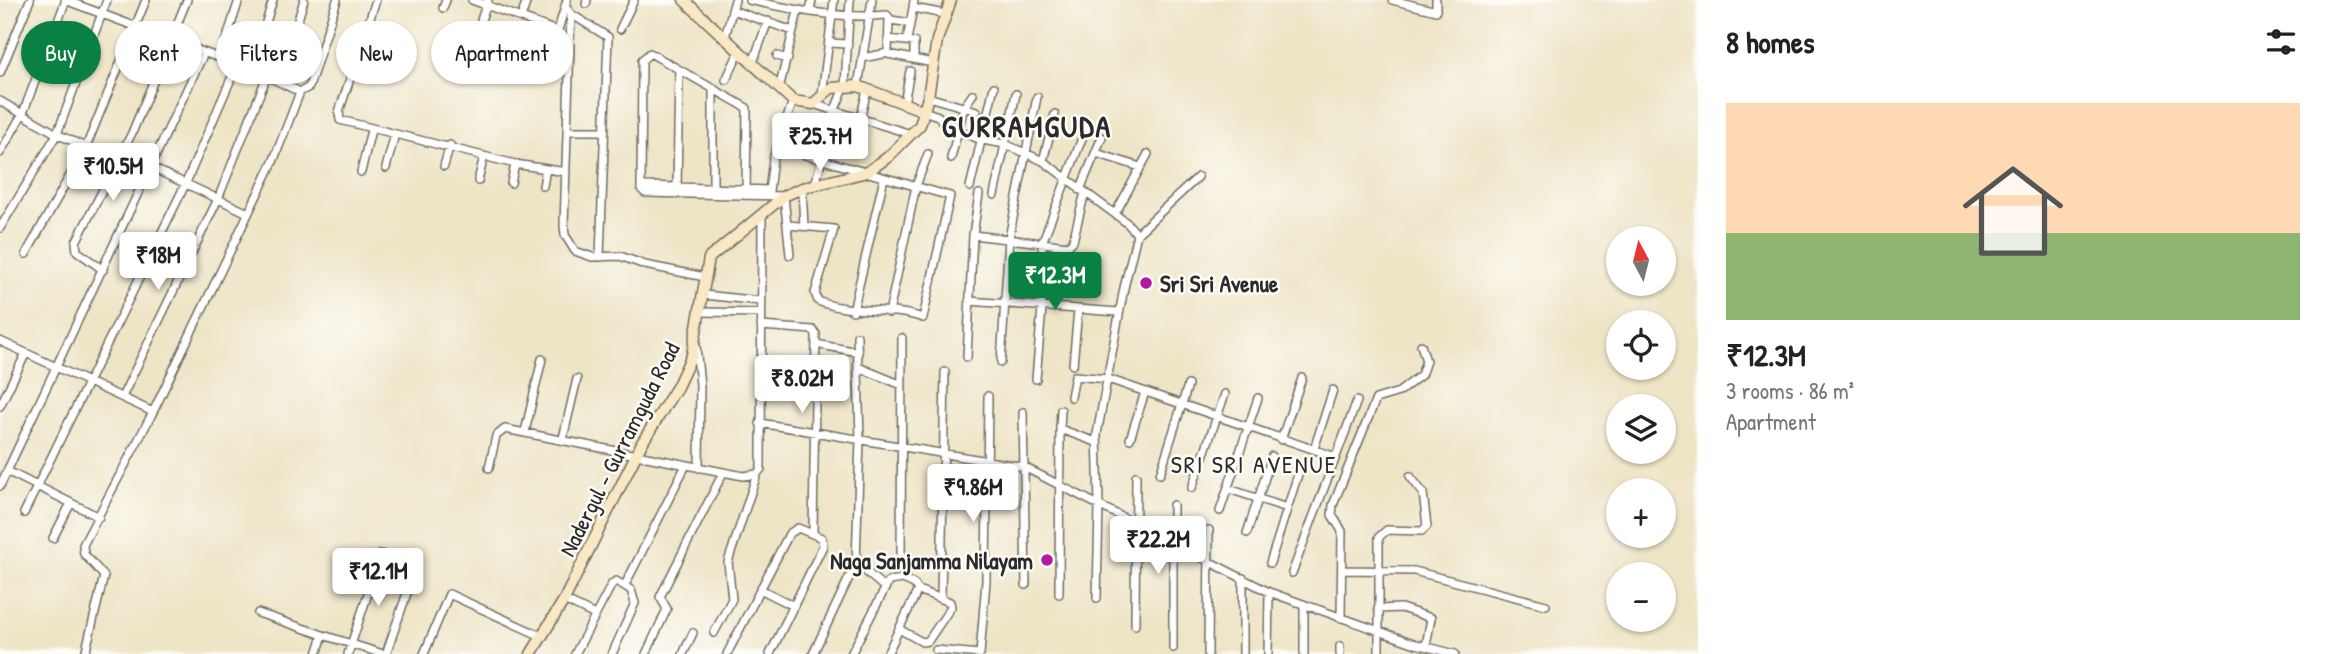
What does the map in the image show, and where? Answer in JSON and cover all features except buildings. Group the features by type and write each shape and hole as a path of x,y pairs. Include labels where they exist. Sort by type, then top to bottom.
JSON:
{"main road":[{"path":"684,0 751,65 793,101 813,104 831,88 845,85 862,88 924,111"},
{"name":"Nadergul - Gurramguda Road","path":"531,654 564,600 636,457 677,387 692,355 702,312 709,258 784,196 802,188 867,173 888,157 920,125 929,97 933,63 945,14 951,0"}],"street":[{"path":"0,73 30,0"},
{"path":"0,153 23,113 66,0 123,21"},
{"path":"0,228 57,134 107,0"},
{"path":"139,21 146,0"},
{"path":"179,21 187,0"},
{"path":"232,21 239,0"},
{"path":"266,21 273,0"},
{"path":"298,21 304,0"},
{"path":"85,654 104,576 82,548 152,412 273,162 300,92 309,87 337,0"},
{"path":"376,0 339,116 343,122 450,145 515,164 566,172"},
{"path":"443,8 446,0"},
{"path":"472,0 487,3 529,21"},
{"path":"521,18 527,0"},
{"path":"620,29 634,0"},
{"path":"725,37 735,0"},
{"path":"749,0 798,11 849,16 887,15 889,19 910,23"},
{"path":"810,12 812,0"},
{"path":"822,95 834,0"},
{"path":"815,185 834,112 845,85 850,0"},
{"path":"856,132 862,88 862,58 872,0"},
{"path":"1394,0 1436,11 1436,0"},
{"path":"481,20 487,3"},
{"path":"566,3 571,14 565,235 575,251 600,257 620,256 645,265 705,277"},
{"path":"560,21 566,3"},
{"path":"907,40 913,4 945,14"},
{"path":"732,10 793,32"},
{"path":"779,89 798,11"},
{"path":"571,14 608,37 600,257"},
{"path":"888,53 889,19"},
{"path":"751,65 768,21"},
{"path":"888,39 907,40 916,46 914,59"},
{"path":"829,43 848,44"},
{"path":"726,80 739,52"},
{"path":"0,486 58,368 204,53 216,58"},
{"path":"862,58 888,53 933,63"},
{"path":"746,192 747,108 655,55 644,56 641,189 645,193 678,190 746,192 768,192 784,196 790,256"},
{"path":"777,56 788,59"},
{"path":"678,190 679,71"},
{"path":"904,103 910,71"},
{"path":"26,254 86,146 115,78"},
{"path":"823,79 831,88"},
{"path":"103,270 77,251 76,242 118,162 152,84"},
{"path":"24,513 185,185 229,84"},
{"path":"122,397 218,199 264,84"},
{"path":"283,84 300,92"},
{"path":"970,187 994,87"},
{"path":"712,88 713,191"},
{"path":"951,158 964,107 973,94"},
{"path":"995,195 1016,94"},
{"path":"929,97 977,111"},
{"path":"1001,362 1009,238 1037,97"},
{"path":"0,101 57,134 118,162"},
{"path":"768,192 773,159 780,148 793,101"},
{"path":"813,104 911,134"},
{"path":"924,111 938,116 947,126 958,131 982,141 1005,144 1043,161 1115,214 1137,234"},
{"path":"1043,161 1055,114"},
{"path":"1036,379 1042,308 1042,243 1065,177 1086,128"},
{"path":"362,172 371,130"},
{"path":"568,131 604,131"},
{"path":"386,168 395,134"},
{"path":"973,235 1068,246 1073,242 1082,191 1102,137"},
{"path":"444,166 450,145"},
{"path":"780,148 950,196 923,318 853,311 816,298 834,229 788,225"},
{"path":"1096,153 1140,167"},
{"path":"889,313 916,186 929,154"},
{"path":"1115,214 1148,154"},
{"path":"478,181 484,156"},
{"path":"511,183 515,164"},
{"path":"150,167 248,213"},
{"path":"543,186 547,169"},
{"path":"1097,598 1097,434 1118,312 1137,234 1198,177"},
{"path":"853,311 884,178"},
{"path":"802,188 804,226"},
{"path":"967,357 973,235 979,194"},
{"path":"714,633 732,599 728,562 761,469 762,215"},
{"path":"704,295 761,301"},
{"path":"969,301 1118,312"},
{"path":"1073,365 1078,310"},
{"path":"702,312 761,313"},
{"path":"761,326 813,330 816,344 813,533"},
{"path":"813,654 856,563 860,439 857,336"},
{"path":"695,338 700,385 699,468"},
{"path":"902,338 903,579"},
{"path":"0,341 152,412"},
{"path":"816,344 858,352"},
{"path":"1341,618 1344,570 1342,531 1332,515 1333,505 1376,399 1381,395 1399,392 1421,375 1426,361 1421,345"},
{"path":"0,405 26,353"},
{"path":"525,432 542,359"},
{"path":"858,367 902,385"},
{"path":"941,598 945,372"},
{"path":"1071,397 1076,376 1108,379 1218,419 1336,457"},
{"path":"1281,440 1302,378"},
{"path":"564,439 577,379"},
{"path":"1160,474 1188,385"},
{"path":"1314,449 1333,390"},
{"path":"1130,439 1145,392"},
{"path":"1192,488 1225,394"},
{"path":"941,651 980,654 986,581 988,396"},
{"path":"1220,511 1258,398"},
{"path":"1292,573 1357,401"},
{"path":"1059,594 1060,410"},
{"path":"1023,412 1026,585"},
{"path":"760,423 1024,467 1269,592 1455,654"},
{"path":"1060,429 1097,434"},
{"path":"489,468 500,430 564,439 636,457 723,473 743,476 757,474"},
{"path":"1247,533 1272,456"},
{"path":"625,585 686,465"},
{"path":"1270,563 1300,468"},
{"path":"7,471 99,517"},
{"path":"646,654 667,610 660,597 723,473"},
{"path":"1135,625 1136,476"},
{"path":"1379,654 1378,569 1381,533 1422,531 1427,526 1423,493 1410,476"},
{"path":"1229,489 1287,508"},
{"path":"53,538 71,503"},
{"path":"1173,505 1173,648"},
{"path":"727,654 791,531 798,528 822,538 824,546 770,654"},
{"path":"1208,654 1209,530"},
{"path":"348,654 381,555"},
{"path":"856,563 885,588"},
{"path":"1344,570 1414,571 1546,605"},
{"path":"258,613 384,654 414,573"},
{"path":"1243,578 1243,654"},
{"path":"851,654 889,581 903,579 914,583 918,590 950,602 951,607 928,641 922,642 899,629"},
{"path":"575,654 612,584 618,582 631,590 635,603 611,654"},
{"path":"760,589 794,606"},
{"path":"887,654 918,590"},
{"path":"1268,654 1269,592"},
{"path":"424,654 449,594 541,636"},
{"path":"564,600 595,615"},
{"path":"1304,605 1304,654"},
{"path":"1378,609 1401,608 1431,618 1426,646"},
{"path":"682,654 693,633"},
{"path":"317,654 323,635"}],"place":[{"name":"Sri Sri Avenue","path":"1146,283"},
{"name":"Naga Sanjamma Nilayam","path":"1047,560"}],"district":[{"name":"GURRAMGUDA","path":"1027,126"},
{"name":"SRI SRI AVENUE","path":"1254,464"}]}
